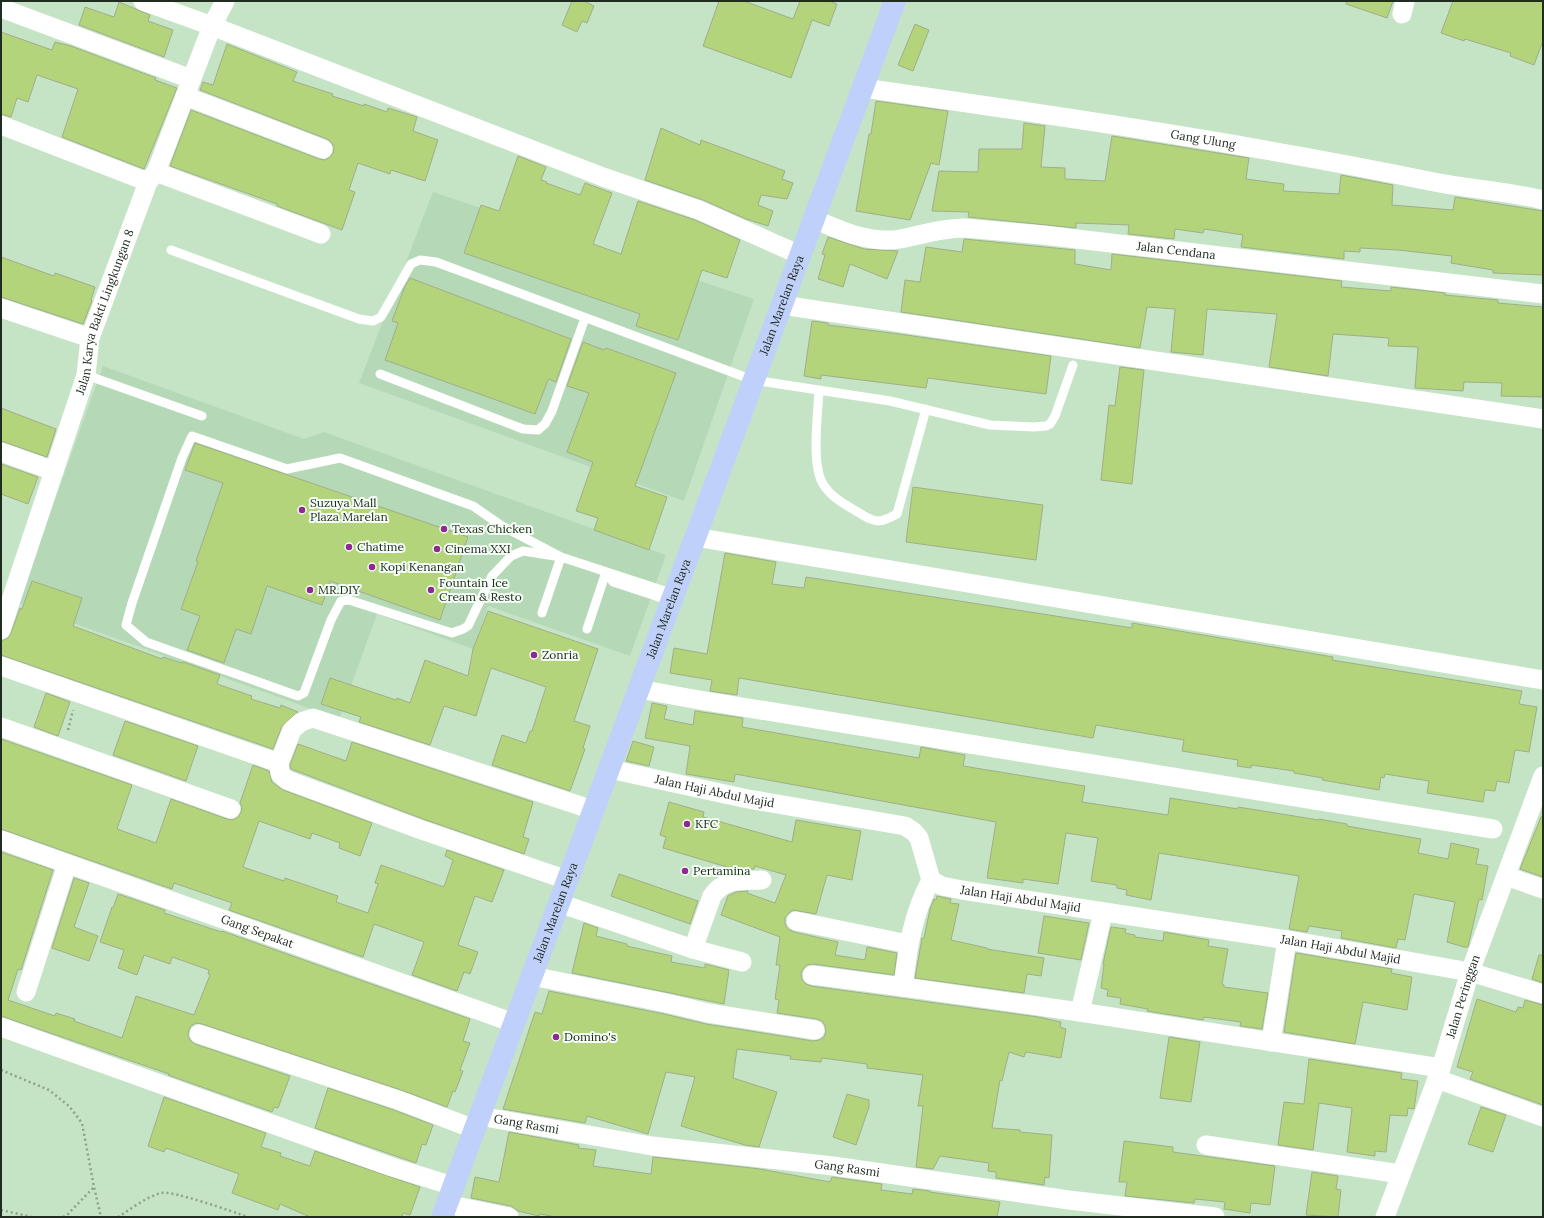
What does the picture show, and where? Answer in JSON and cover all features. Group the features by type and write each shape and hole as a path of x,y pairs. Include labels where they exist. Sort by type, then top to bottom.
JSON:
{"main road":[{"name":"Jalan Marelan Raya","path":"447,1202 895,1"}],"street":[{"path":"143,1 212,26 603,177 699,210 800,255"},
{"name":"Jalan Karya Bakti Lingkungan 8","path":"1,630 86,375 90,338 212,26 225,1"},
{"path":"1,8 188,88 322,149"},
{"name":"Gang Ulung","path":"862,88 1180,135 1346,164 1442,184 1543,200"},
{"path":"1,125 321,234"},
{"name":"Jalan Cendana","path":"814,219 842,232 859,237 898,240 952,228 964,228 1043,235 1543,294"},
{"path":"782,305 1543,419"},
{"path":"1,308 90,338"},
{"path":"1,452 54,471"},
{"path":"695,537 1543,680"},
{"path":"1,666 279,763"},
{"path":"639,689 723,704 1493,829"},
{"path":"567,880 419,829 287,780 280,774 279,763 292,730 301,722 313,718 593,810"},
{"path":"1,727 231,809"},
{"name":"Jalan Haji Abdul Majid","path":"608,769 748,799 905,826 914,832 919,838 931,880 942,886 1103,913 1287,940 1470,972 1543,994"},
{"name":"Jalan Peringgan","path":"1385,1217 1439,1074 1470,972 1543,776"},
{"name":"Gang Sepakat","path":"1,840 514,1023"},
{"path":"26,992 67,864"},
{"path":"1506,876 1543,889"},
{"path":"693,949 714,892 723,884 730,881 762,880"},
{"path":"903,986 908,944 921,898 931,880"},
{"path":"559,903 693,949 742,962"},
{"path":"1080,1012 1103,913"},
{"path":"796,921 908,944"},
{"path":"1271,1042 1287,940"},
{"path":"812,975 903,986 1271,1042 1439,1074 1543,1117"},
{"path":"532,976 708,1013 815,1030"},
{"path":"1,1027 392,1167 447,1202 509,1217"},
{"name":"Gang Rasmi","path":"199,1034 398,1100 477,1123 652,1146 833,1166 1069,1200 1215,1217"},
{"path":"1206,1145 1401,1174"}],"lane":[{"path":"171,250 359,319 373,321 381,317 411,264 420,260 436,262 753,380 890,401 990,425 1034,427 1046,426 1053,420 1073,365"},
{"path":"380,374 523,429 538,430 546,424 552,411 586,318"},
{"path":"86,375 202,416"},
{"path":"819,390 817,456 819,476 829,492 845,505 871,520 884,522 897,514 926,409"},
{"path":"561,557 523,551 511,556 492,576 468,626 452,633 349,600 341,602 331,620 304,693 298,696 146,642 126,625 132,603 182,458 192,436 287,469 340,458 473,506 502,526 561,557 606,572 613,582 673,598"},
{"path":"542,613 561,557"},
{"path":"586,629 606,572"}],"path":[{"path":"62,749 78,692"},
{"path":"1,1070 48,1090 70,1106 82,1123 94,1187 102,1217"},
{"path":"63,1217 68,1214 94,1187"},
{"path":"118,1217 152,1197 167,1192 248,1217"},
{"path":"1,1210 32,1217"}],"shaded area":[{"path":"433,192 754,299 684,501 359,383"},
{"path":"103,366 304,439 324,432 666,555 630,656 488,606 473,649 377,614 339,719 18,603"}],"building":[{"path":"572,1 584,1 594,6 587,23 582,21 577,32 562,25"},
{"path":"719,1 744,1 793,19 800,1 829,1 837,4 829,26 812,20 791,78 703,46"},
{"path":"1346,1 1393,1 1387,18 1346,4"},
{"path":"1453,1 1543,1 1543,41 1534,65 1510,56 1511,53 1465,39 1464,41 1441,33"},
{"path":"119,2 150,15 148,21 173,30 164,57 79,25 85,7 114,17"},
{"path":"915,24 929,30 913,71 898,65"},
{"path":"1,32 52,50 55,42 71,46 156,78 155,80 177,88 144,169 62,137 78,89 37,75 28,102 17,98 11,117 1,114"},
{"path":"227,44 297,72 293,81 333,94 332,96 364,106 364,104 387,112 388,108 417,117 413,131 438,140 425,181 391,170 390,174 358,163 349,190 355,192 342,230 277,206 277,204 170,166 191,110 319,159 325,160 333,153 334,147 327,139 200,90 203,82 213,85"},
{"path":"876,101 948,111 939,165 931,163 910,220 856,211"},
{"path":"1024,123 1045,126 1041,167 1065,168 1065,179 1105,181 1112,136 1249,158 1246,179 1284,184 1283,191 1339,194 1341,175 1393,185 1392,205 1453,210 1455,197 1543,211 1543,275 1493,273 1493,270 1451,263 1452,256 1398,250 1360,248 1360,252 1344,251 1344,259 1241,247 1243,235 1204,229 1203,233 1175,229 1174,239 1128,234 1129,225 1076,223 1076,228 968,217 969,212 932,211 939,171 978,172 979,149 1022,149"},
{"path":"661,128 700,145 701,140 785,171 782,179 793,183 787,199 761,195 758,205 773,211 768,226 746,219 703,200 645,180"},
{"path":"518,156 546,167 541,180 547,182 546,183 580,195 585,183 612,193 593,244 621,254 638,201 695,220 740,240 727,278 702,270 678,340 636,326 640,314 464,253 481,205 499,211"},
{"path":"828,237 864,249 898,251 887,279 850,264 843,287 818,279 825,255 822,254"},
{"path":"964,239 1075,250 1075,264 1111,270 1112,254 1342,281 1341,287 1391,291 1391,287 1445,293 1445,295 1498,300 1498,303 1543,307 1543,397 1501,396 1502,383 1464,382 1463,391 1415,388 1418,347 1388,346 1389,338 1333,334 1328,376 1269,367 1277,314 1207,309 1203,355 1171,352 1175,309 1147,307 1140,348 901,312 905,280 920,282 926,247 962,252"},
{"path":"1,257 54,276 55,273 95,287 92,301 83,324 1,297"},
{"path":"410,278 571,339 556,382 549,379 548,380 535,414 385,360 398,323 392,321 405,286"},
{"path":"812,321 828,323 828,325 1051,356 1046,394 928,378 926,388 821,375 821,379 804,376"},
{"path":"583,342 604,350 606,348 676,373 635,486 667,497 649,550 594,530 598,518 576,511 593,462 567,452 589,393 567,386"},
{"path":"1120,367 1144,370 1132,484 1101,480 1109,405 1115,406"},
{"path":"1,408 56,429 47,457 1,441"},
{"name":"Suzuya Mall Plaza Marelan","path":"195,443 468,537 440,620 330,581 322,605 267,586 251,634 236,629 224,663 187,650 200,616 181,609 198,562 196,561 223,483 185,470"},
{"path":"1,464 38,477 28,504 1,494"},
{"path":"913,487 1043,505 1036,560 906,542"},
{"path":"725,553 776,562 772,584 804,588 806,577 1132,628 1132,623 1333,657 1332,660 1522,691 1519,704 1537,707 1529,752 1515,750 1509,783 1497,781 1495,791 1485,790 1483,802 1427,793 1429,781 1385,774 1384,778 1381,777 1379,790 1322,780 1323,778 1294,773 1294,771 1251,765 1251,768 1237,766 1238,760 1182,751 1184,740 1096,725 1093,738 739,678 737,695 710,691 712,680 670,673 674,648 707,654"},
{"path":"32,581 82,598 73,626 162,659 163,657 182,663 183,662 220,675 217,684 252,696 251,699 280,708 281,705 298,712 282,726 273,749 1,655 1,641 8,638 11,633 20,608 22,609"},
{"path":"488,611 598,649 574,721 590,726 583,748 585,749 570,791 492,765 502,735 526,743 530,731 532,731 546,687 491,668 476,716 444,706 430,745 359,722 361,717 321,704 330,678 396,700 397,698 410,703 425,660 468,676 473,649"},
{"path":"46,693 70,702 58,736 34,727"},
{"path":"652,703 667,706 664,719 693,725 695,711 743,718 742,727 919,758 921,747 965,755 963,766 1085,786 1082,802 1168,815 1170,798 1238,809 1238,807 1319,819 1347,824 1347,826 1421,839 1418,853 1448,859 1451,843 1479,849 1476,864 1488,866 1482,900 1479,899 1468,947 1464,947 1447,942 1455,902 1414,894 1405,940 1398,939 1396,948 1341,938 1342,931 1309,926 1307,932 1289,929 1299,876 1159,853 1151,900 1126,895 1127,890 1117,888 1117,885 1091,881 1098,838 1066,833 1058,884 1023,879 1023,883 987,878 996,822 735,774 734,782 686,774 690,746 645,738"},
{"path":"125,721 198,746 186,781 113,755"},
{"path":"1,739 132,785 117,829 156,843 171,799 233,820 238,817 241,812 242,807 240,803 253,765 269,771 272,782 283,790 372,823 360,856 339,848 340,843 312,833 310,839 259,821 243,867 284,881 285,878 338,896 336,902 368,913 378,884 375,883 381,865 444,887 453,860 445,856 447,850 504,870 492,902 475,896 458,945 478,952 470,974 464,972 457,991 412,975 424,942 374,924 363,957 229,910 232,903 174,883 172,889 1,829"},
{"path":"633,741 654,747 649,766 626,761"},
{"path":"352,742 533,802 523,837 529,839 524,854 423,819 291,769 290,765 298,744 346,761"},
{"path":"669,802 704,812 703,817 792,842 796,820 861,831 852,880 827,875 816,914 793,910 785,918 785,924 788,929 794,932 838,942 835,955 865,960 867,947 897,953 894,975 813,964 807,965 801,973 802,980 806,984 811,986 1038,1017 1061,1022 1060,1027 1066,1029 1061,1058 1026,1052 1024,1057 1009,1052 1002,1081 1000,1080 992,1128 1020,1130 1020,1132 1052,1135 1049,1178 1045,1177 1044,1185 996,1178 996,1172 988,1171 989,1163 940,1156 933,1169 916,1167 923,1106 918,1106 923,1075 867,1068 867,1064 822,1058 821,1062 790,1059 791,1056 737,1049 733,1078 777,1092 759,1147 745,1145 681,1126 695,1077 666,1072 648,1134 587,1116 585,1123 503,1109 535,1012 542,1014 549,991 706,1024 813,1041 824,1037 826,1032 822,1021 777,1013 779,1000 775,999 780,965 776,965 780,937 721,915 728,896 736,892 748,891 747,893 775,903 786,875 755,866 754,869 737,870 663,848 666,837 660,835"},
{"path":"1541,817 1543,817 1543,877 1520,869"},
{"path":"1,852 53,870 21,970 18,969 8,1000 55,1016 56,1013 75,1019 74,1021 122,1038 136,996 194,1015 210,975 208,974 209,970 172,957 170,964 144,955 137,975 118,968 124,950 100,942 118,894 165,910 164,913 221,932 222,931 470,1019 463,1041 470,1043 460,1070 463,1071 455,1092 453,1091 447,1107 401,1090 202,1024 196,1023 191,1026 188,1036 195,1044 290,1076 278,1108 274,1107 272,1112 168,1075 169,1074 1,1016"},
{"path":"619,874 698,901 690,924 611,896"},
{"path":"74,878 89,883 74,927 98,936 89,961 52,948"},
{"path":"937,896 951,899 950,903 959,904 951,940 987,949 1044,958 1041,976 1027,974 1024,993 915,978 922,938 924,938 930,909 934,899 936,900"},
{"path":"1044,916 1089,923 1081,960 1038,953"},
{"path":"584,923 598,928 596,936 627,944 627,946 672,956 671,962 705,968 705,964 729,970 724,1004 572,973"},
{"path":"1111,927 1126,929 1125,933 1135,935 1135,937 1163,941 1164,932 1209,940 1208,946 1228,949 1222,984 1224,987 1268,993 1262,1029 1240,1026 1241,1022 1204,1017 1203,1020 1147,1011 1148,1009 1120,1004 1121,998 1107,996 1108,990 1101,988 1103,964"},
{"path":"1296,953 1392,969 1391,973 1412,977 1407,1010 1363,1002 1355,1044 1284,1032"},
{"path":"1539,955 1543,955 1543,983 1532,979"},
{"path":"1477,999 1516,1012 1518,1007 1523,1008 1525,1000 1543,1005 1543,1105 1470,1079 1473,1072 1457,1067"},
{"path":"1169,1037 1200,1042 1191,1102 1160,1098"},
{"path":"1309,1059 1402,1073 1401,1079 1418,1081 1414,1109 1408,1108 1407,1116 1390,1115 1386,1152 1375,1151 1375,1156 1347,1152 1352,1108 1319,1103 1313,1150 1278,1145 1284,1102 1304,1104"},
{"path":"328,1088 433,1125 426,1145 422,1144 416,1163 315,1128"},
{"path":"847,1094 869,1100 869,1107 856,1145 833,1137"},
{"path":"164,1097 266,1133 261,1147 281,1153 280,1156 310,1166 315,1151 420,1187 410,1215 403,1213 402,1217 310,1217 280,1204 278,1210 232,1193 239,1174 166,1148 164,1152 148,1146"},
{"path":"1481,1107 1506,1115 1493,1152 1468,1144"},
{"path":"509,1132 579,1145 578,1148 596,1150 593,1166 651,1174 653,1157 760,1169 830,1182 832,1177 882,1184 881,1190 912,1194 913,1189 1000,1202 997,1217 556,1217 540,1214 539,1216 518,1211 511,1206 471,1198 475,1177 499,1182"},
{"path":"1124,1141 1173,1147 1173,1152 1275,1166 1270,1205 1251,1203 1250,1213 1224,1209 1225,1202 1195,1199 1194,1203 1125,1196 1127,1182 1119,1182"},
{"path":"1312,1172 1338,1176 1336,1189 1341,1190 1338,1217 1306,1215"}],"place":[{"name":"Suzuya Mall Plaza Marelan","path":"302,510"},
{"name":"Texas Chicken","path":"444,529"},
{"name":"Chatime","path":"349,547"},
{"name":"Cinema XXI","path":"437,549"},
{"name":"Kopi Kenangan","path":"372,567"},
{"name":"MR.DIY","path":"310,590"},
{"name":"Fountain Ice Cream & Resto","path":"431,590"},
{"name":"Zonria","path":"534,655"},
{"name":"KFC","path":"687,824"},
{"name":"Pertamina","path":"685,871"},
{"name":"Domino's","path":"556,1037"}]}
